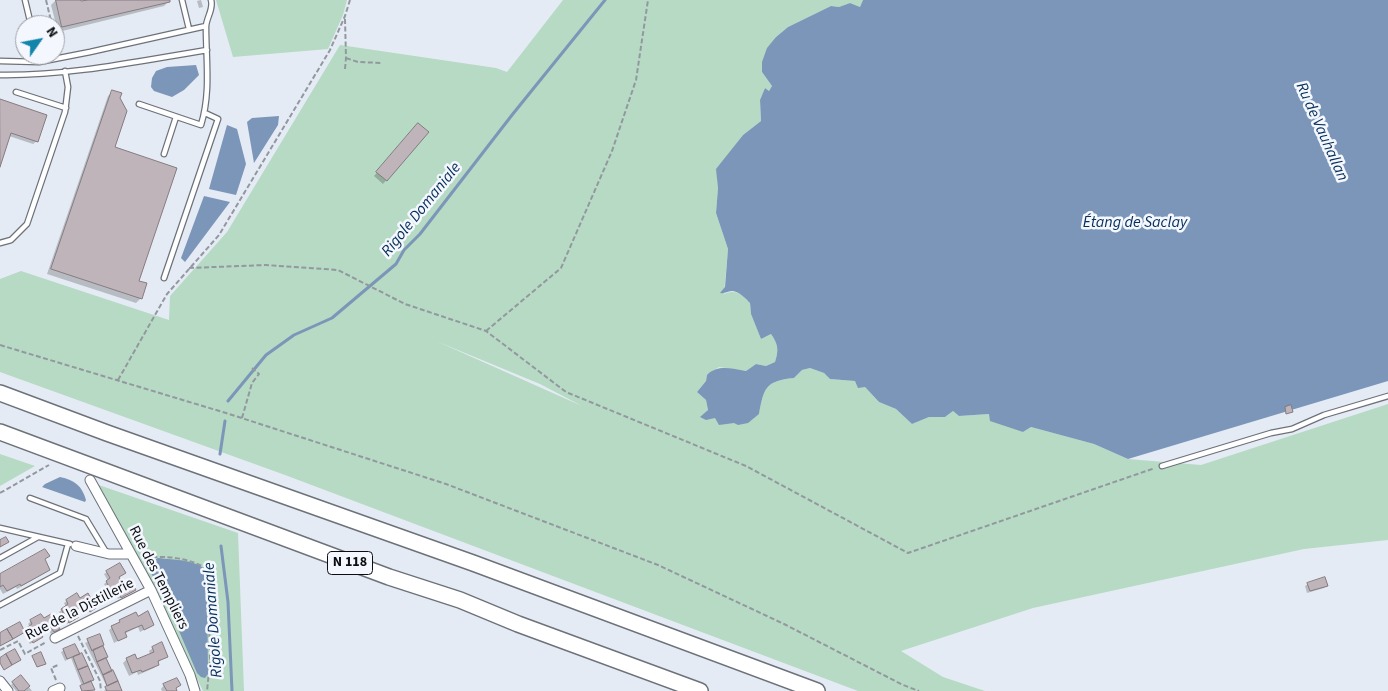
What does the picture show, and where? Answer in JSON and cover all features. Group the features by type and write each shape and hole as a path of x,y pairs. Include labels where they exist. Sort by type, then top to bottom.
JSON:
{"highway":[{"path":"0,393 556,594 817,691"},
{"name":"N 118","path":"0,432 389,577 460,600 518,624 700,691"}],"street":[{"name":"Rue des Templiers","path":"90,480 151,590 190,675 195,691"},
{"path":"72,545 107,554 132,557"},
{"name":"Rue de la Distillerie","path":"55,638 151,590"},
{"path":"0,681 8,691"}],"lane":[{"path":"25,0 29,15"},
{"path":"182,0 189,30"},
{"path":"139,104 201,126 205,113 208,61 206,26 212,0"},
{"path":"65,57 206,26"},
{"path":"0,75 27,76 102,67 207,50"},
{"path":"0,60 15,61"},
{"path":"0,243 11,240 27,224 66,108 68,87 65,71"},
{"path":"16,92 66,108"},
{"path":"164,278 218,119 205,113"},
{"path":"164,154 176,117"},
{"path":"1162,466 1265,435 1292,429 1324,415 1388,396"},
{"path":"30,498 86,519 107,554"},
{"path":"0,528 72,545 60,573 0,606"},
{"path":"0,558 38,536"}],"path":[{"path":"46,0 50,15"},
{"path":"118,381 167,294 219,235 330,50 350,0"},
{"path":"486,331 561,268 612,151 636,80 648,0"},
{"path":"345,16 345,69"},
{"path":"346,58 358,62 382,63"},
{"path":"189,268 266,265 338,270 405,304 486,331 566,392 746,466 908,553 1162,466"},
{"path":"0,345 242,418 446,484 658,565 784,624 903,685 919,691"},
{"path":"242,418 252,384 259,374 252,368"},
{"path":"0,493 50,465"},
{"path":"132,557 157,556 200,564 208,570 210,661 207,691"},
{"path":"74,629 100,681 101,691"},
{"name":"Rue de la Distillerie","path":"0,650 18,641 25,654 55,638"},
{"path":"56,689 51,668 58,665"}],"green space":[{"path":"216,0 347,0 343,15 328,49 233,57"},
{"path":"563,0 863,0 860,7 850,3 839,7 831,6 788,27 776,37 762,72 772,86 769,91 765,88 760,100 761,121 743,135 717,169 716,213 728,249 724,294 736,292 750,303 751,314 761,339 771,334 776,344 777,354 775,362 766,366 756,364 746,371 719,367 707,375 706,381 697,392 706,400 708,410 701,417 715,418 734,423 759,414 762,398 768,387 777,381 794,378 802,370 810,368 824,373 830,379 855,381 865,387 879,402 896,409 912,424 929,417 945,417 953,411 959,416 989,414 1023,432 1031,427 1094,444 1128,459 1201,465 1388,404 1388,540 1304,549 1033,608 901,651 943,677 985,691 858,691 285,475 0,372 0,279 21,271 169,320 170,296 227,232 340,45 496,68 507,72","holes":["436,341 540,384 582,406"]},
{"path":"0,454 35,466 0,486"},
{"path":"93,483 238,533 244,691 203,691 159,599"}],"water":[{"name":"Étang de Saclay","path":"863,0 1388,0 1388,381 1128,459 1094,444 1031,427 1023,432 990,421 989,414 959,416 953,411 945,417 929,417 912,424 896,409 879,402 865,387 858,388 855,381 830,379 824,373 810,368 802,370 794,378 777,381 768,387 762,398 759,414 748,423 719,425 715,418 706,420 700,417 708,410 706,400 697,392 706,381 707,375 720,368 746,371 756,364 766,366 775,362 777,354 776,344 771,334 761,339 751,314 750,303 740,294 733,291 720,293 725,287 728,249 716,213 718,188 716,169 743,135 761,121 760,100 765,88 769,91 772,86 762,72 762,62 767,48 776,37 788,27 831,6 839,7 850,3 860,7"},
{"path":"196,65 199,75 184,90 172,97 154,91 151,87 152,78 156,71 167,67"},
{"path":"279,116 278,125 254,163 247,122 252,118"},
{"path":"227,125 237,129 246,164 236,195 209,189"},
{"path":"204,196 230,202 185,262 181,258"},
{"path":"60,477 70,480 80,487 86,500 85,502 42,487"},
{"path":"158,558 191,562 207,572 208,674 205,678 197,673 167,603 150,571 151,562"}],"building":[{"path":"56,0 170,0 170,2 65,26 65,15 59,15"},
{"path":"112,90 122,93 120,98 127,111 115,147 177,168 139,281 147,283 142,299 51,269"},
{"path":"0,99 47,115 38,142 11,133 0,167"},
{"path":"418,123 429,132 387,181 376,172"},
{"path":"1291,405 1293,412 1286,414 1285,407"},
{"path":"6,537 9,542 0,547 0,540"},
{"path":"45,549 50,556 45,559 50,570 21,586 20,584 7,591 3,585 0,587 0,574"},
{"path":"120,563 126,573 119,577 124,587 132,583 136,590 121,598 117,590 112,593 106,581 110,578 106,571"},
{"path":"1325,577 1328,586 1310,591 1307,583"},
{"path":"77,593 80,598 88,593 96,608 90,612 85,605 75,610 79,617 69,623 61,609 68,604 66,600"},
{"path":"148,611 154,625 144,630 142,625 125,632 127,637 118,641 111,626 136,612 138,616"},
{"path":"41,614 44,618 51,614 60,629 54,632 49,625 39,631 43,637 33,643 25,629 32,624 30,620"},
{"path":"20,622 25,632 13,639 7,629"},
{"path":"7,629 13,639 0,646 0,633"},
{"path":"100,634 104,645 92,651 87,639"},
{"path":"162,642 168,657 158,661 159,665 142,672 141,670 132,673 126,658 135,654 137,659 154,652 152,647"},
{"path":"75,644 80,654 67,659 63,649"},
{"path":"103,646 108,657 97,662 93,650"},
{"path":"15,649 21,660 12,665 6,654"},
{"path":"41,652 46,664 37,667 32,656"},
{"path":"82,653 88,666 78,670 73,657"},
{"path":"6,654 12,665 4,670 0,663 0,658"},
{"path":"106,658 112,671 103,675 97,662"},
{"path":"88,666 94,680 84,684 78,670"},
{"path":"113,670 118,681 107,686 103,675"},
{"path":"21,675 30,686 24,691 19,691 12,682"},
{"path":"177,678 181,685 176,688 177,691 167,691 163,684"},
{"path":"91,681 95,690 82,691 80,686"},
{"path":"118,681 122,691 107,691 105,687"}],"waterway":[{"name":"Rigole Domaniale","path":"228,401 266,355 294,335 332,318 396,264 404,250 420,234 512,115 605,0"},
{"name":"Rigole Domaniale","path":"220,454 225,421"},
{"name":"Rigole Domaniale","path":"221,546 228,602 232,691"}],"water label":[{"name":"Ru de Vauhallan","path":"1321,132"}]}
